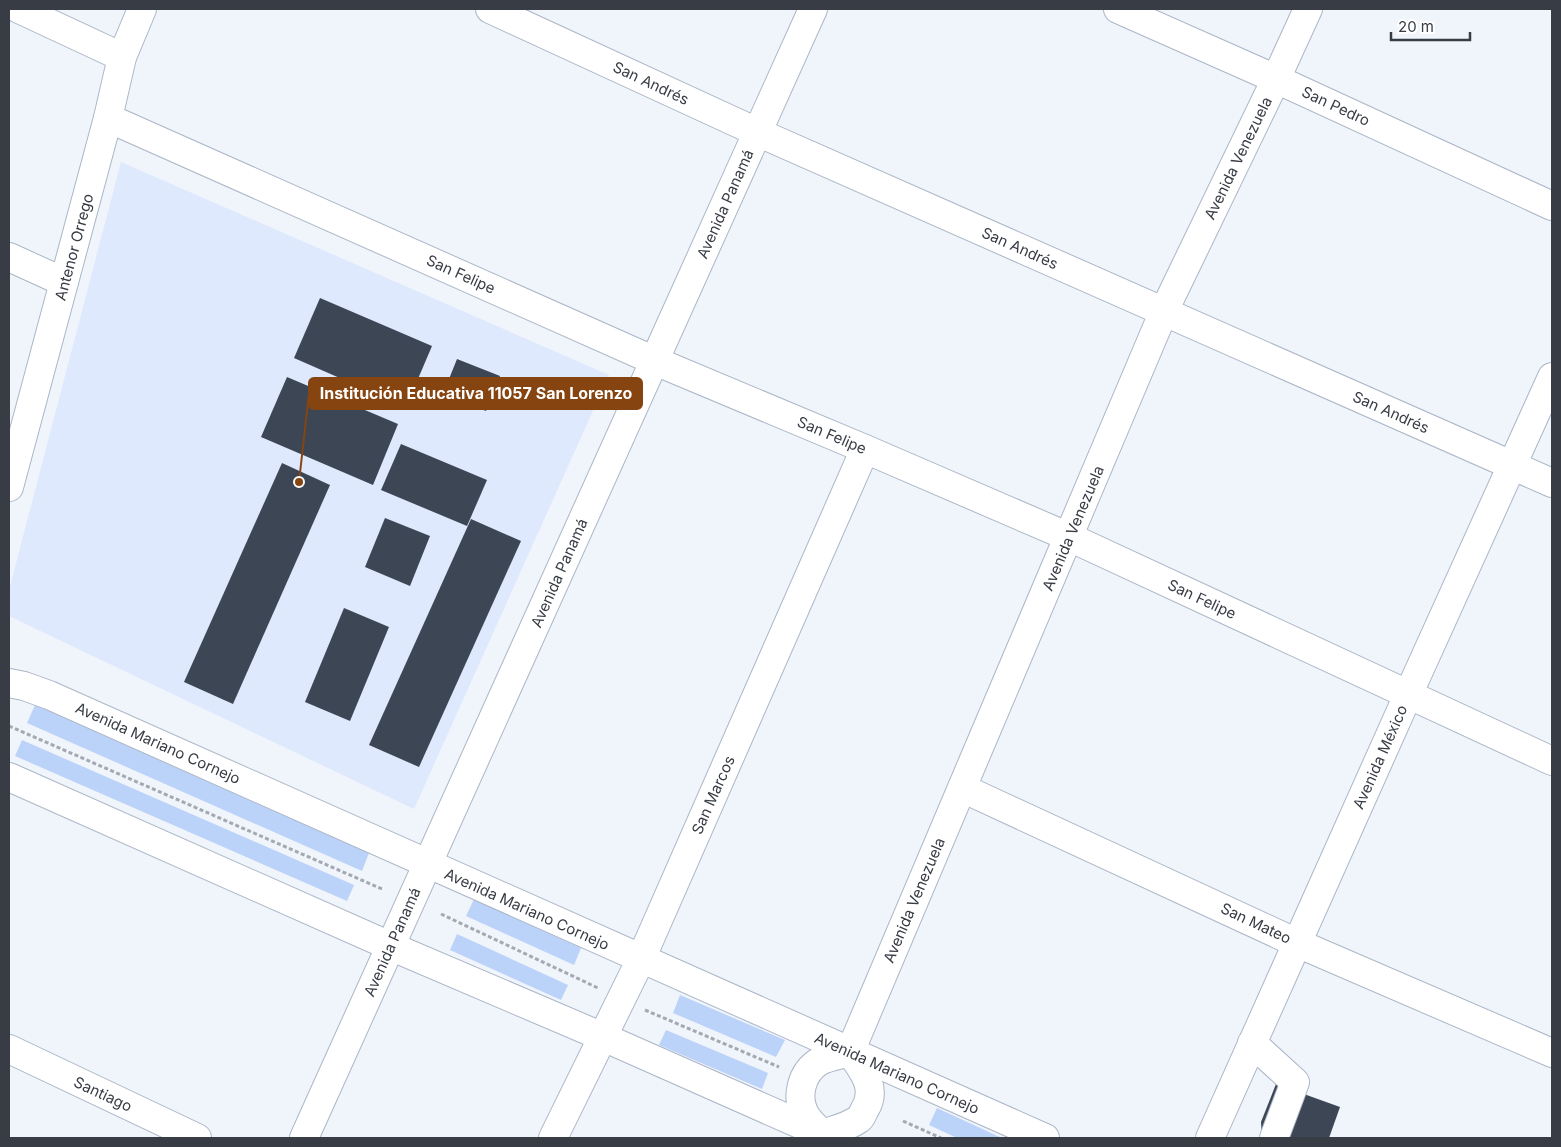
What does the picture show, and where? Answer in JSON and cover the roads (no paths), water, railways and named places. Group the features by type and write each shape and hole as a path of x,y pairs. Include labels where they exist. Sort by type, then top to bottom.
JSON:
{"street":[{"path":"20,9 122,57"},
{"name":"Antenor Orrego","path":"9,487 108,118 122,57 142,9"},
{"name":"San Andrés","path":"490,9 757,132 1552,483"},
{"name":"Avenida Panamá","path":"304,1138 813,9"},
{"name":"San Pedro","path":"1118,9 1276,79 1552,206"},
{"name":"Avenida Venezuela","path":"850,1052 1164,311 1308,9"},
{"name":"San Felipe","path":"108,118 655,361 1068,537 1552,761"},
{"path":"9,256 64,282"},
{"name":"Avenida México","path":"1210,1138 1552,377"},
{"name":"San Marcos","path":"553,1138 641,959 865,449"},
{"name":"Avenida Mariano Cornejo","path":"9,683 49,695 1045,1138"},
{"path":"9,777 390,946 603,1037 824,1137"},
{"name":"San Mateo","path":"962,788 1297,943 1552,1053"},
{"path":"1252,1043 1295,1082 1274,1138"},
{"name":"Santiago","path":"9,1049 197,1138"},
{"path":"850,1052 863,1070 870,1086 869,1103 860,1118 824,1137 806,1116 801,1103 802,1082 810,1068 821,1061 850,1052"}],"place":[{"name":"Institución Educativa 11057 San Lorenzo","path":"299,482"}]}
